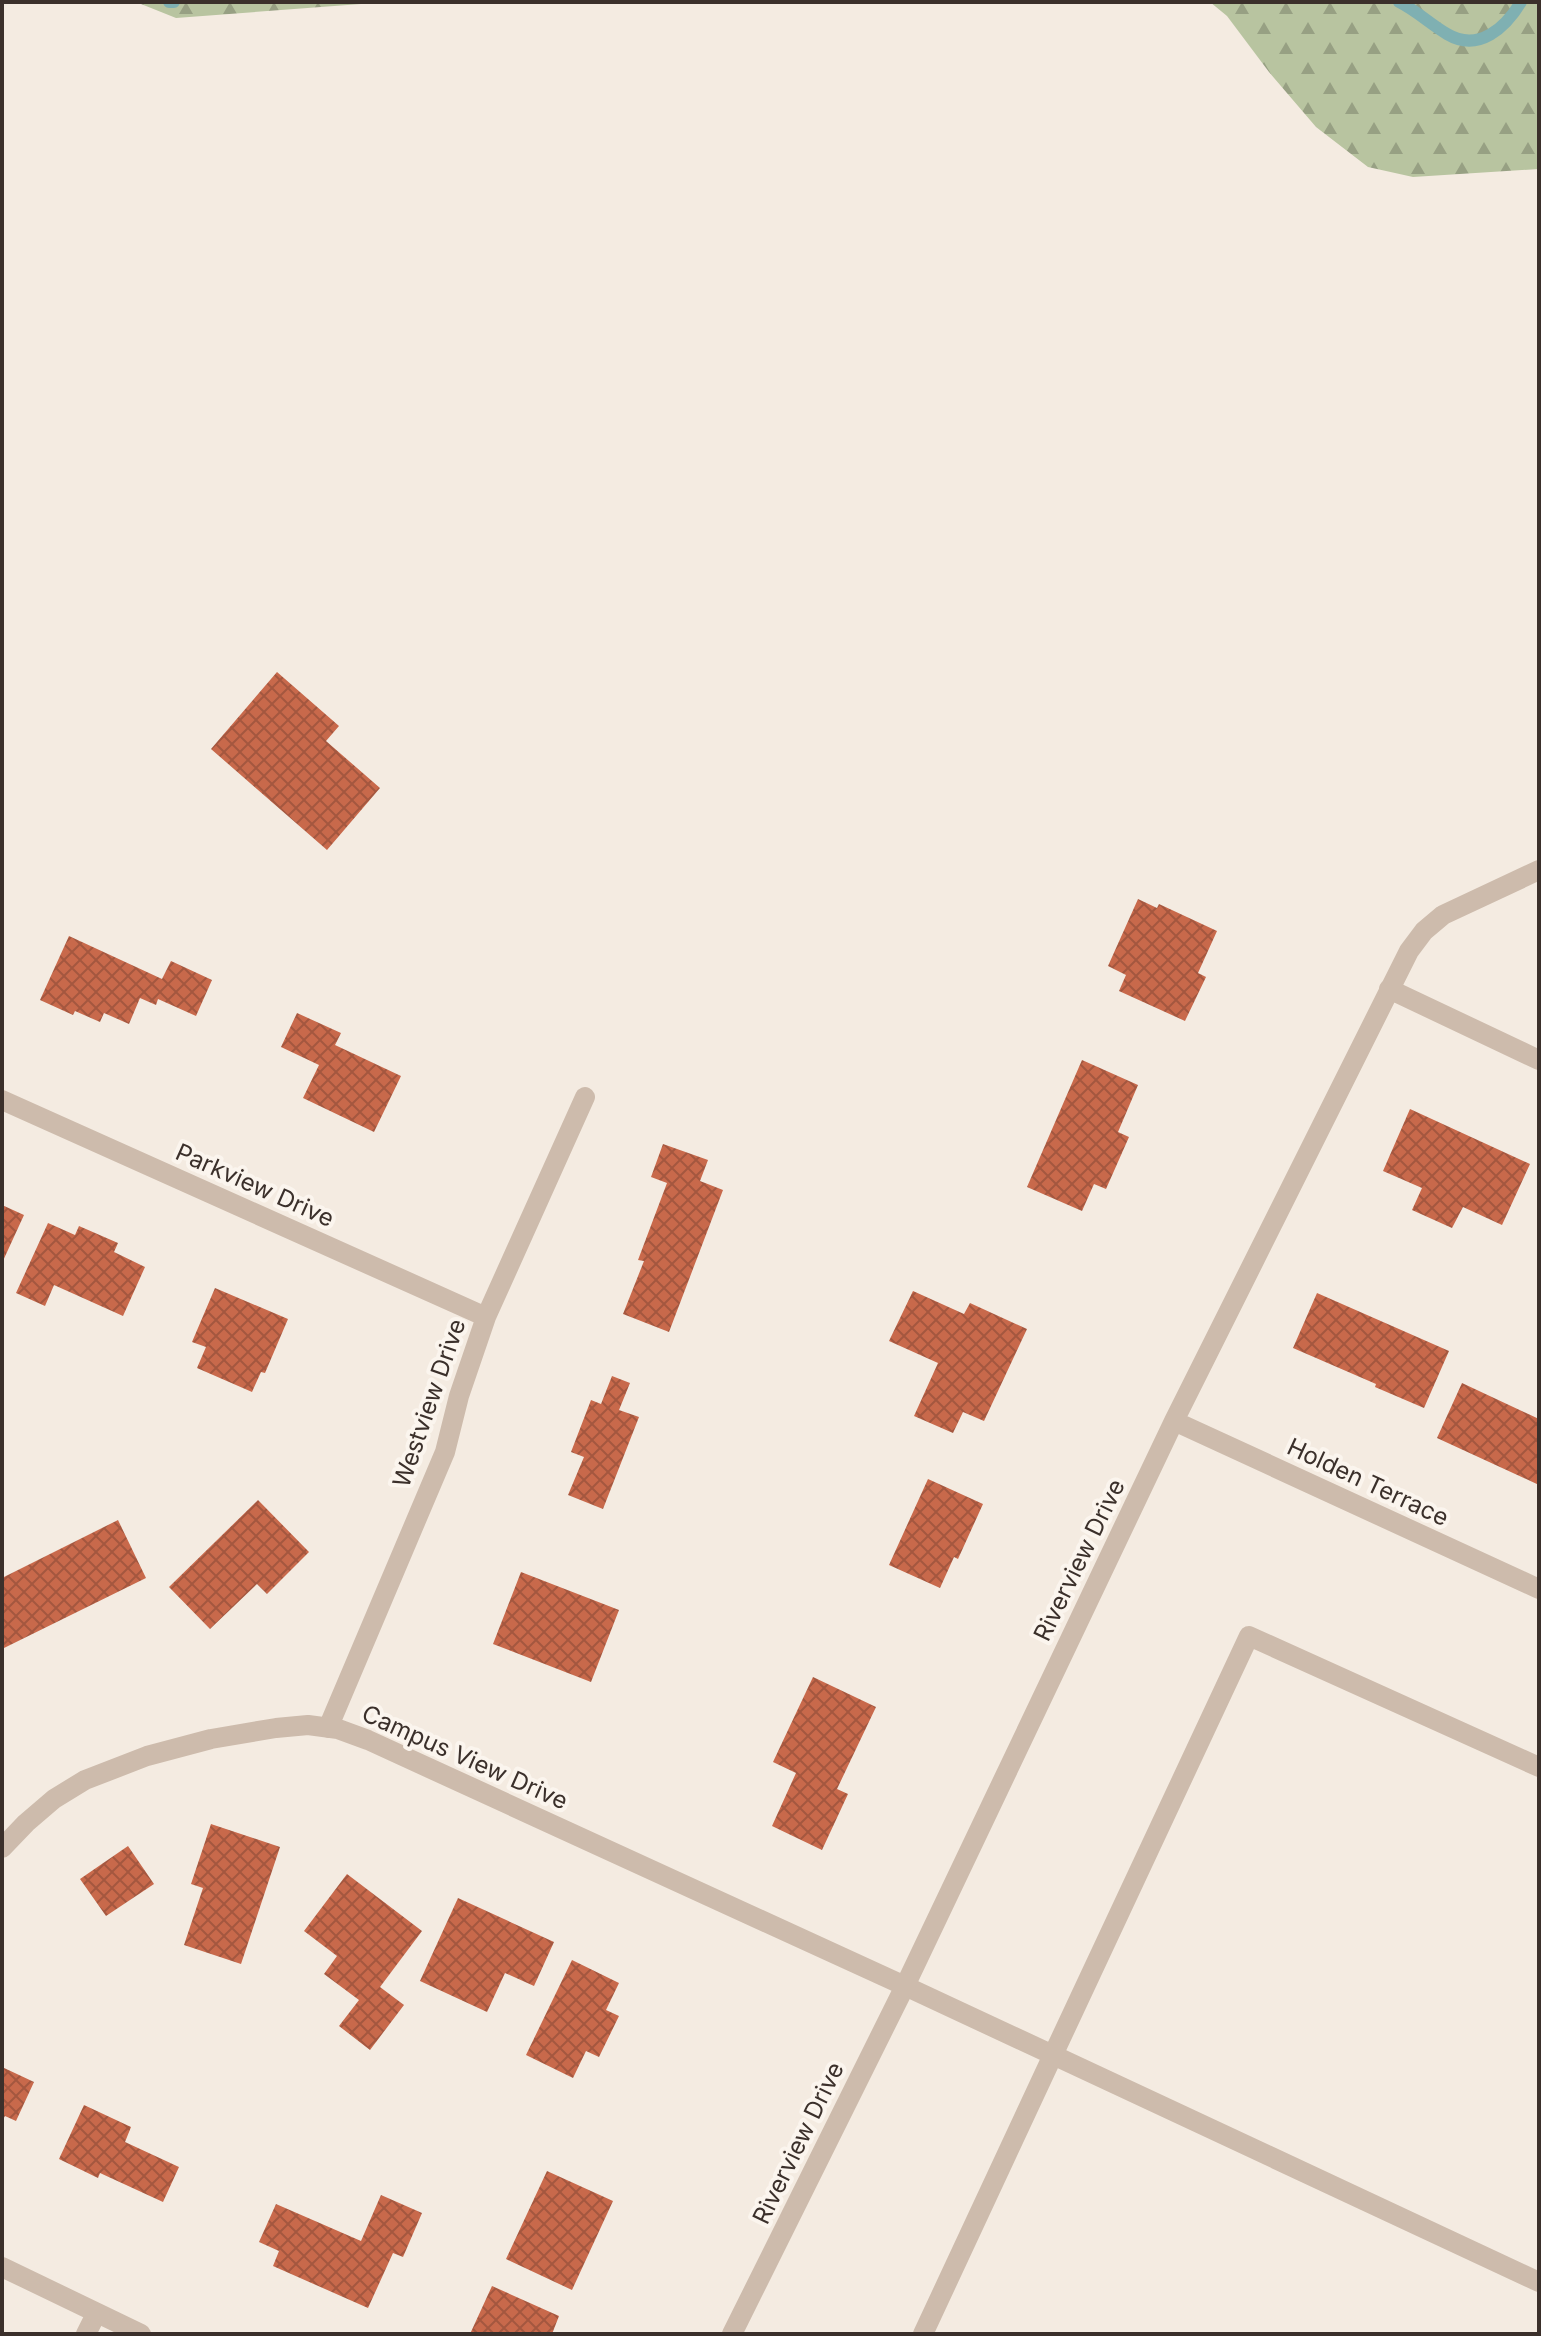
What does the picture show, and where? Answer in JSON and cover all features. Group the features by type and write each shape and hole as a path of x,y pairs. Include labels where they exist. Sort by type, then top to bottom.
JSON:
{"street":[{"name":"Riverview Drive","path":"732,2334 905,1986 1174,1421 1409,951 1424,931 1443,915 1539,870"},
{"path":"1389,989 1539,1060"},
{"name":"Westview Drive","path":"328,1728 445,1452 459,1396 486,1317 585,1097"},
{"name":"Parkview Drive","path":"2,1100 486,1317"},
{"name":"Holden Terrace","path":"1174,1421 1539,1589"},
{"path":"923,2334 1249,1636 1539,1767"},
{"name":"Campus View Drive","path":"2,1848 54,1799 85,1780 147,1756 211,1739 276,1728 308,1725 338,1729 905,1986 1539,2282"},
{"path":"2,2267 141,2334"},
{"path":"86,2334 96,2314"}],"green space":[{"path":"136,2 364,2 176,18"},
{"path":"1210,2 1539,2 1539,169 1413,177 1368,167 1316,127 1227,16"}],"building":[{"path":"277,672 339,726 326,741 380,788 327,850 211,749"},
{"path":"1138,899 1157,908 1159,904 1217,931 1198,973 1206,977 1185,1021 1119,991 1126,975 1108,966"},
{"path":"69,936 162,979 171,961 212,980 196,1016 158,999 156,1005 140,998 129,1024 104,1013 100,1022 75,1011 73,1015 40,1000"},
{"path":"297,1013 341,1033 335,1045 401,1076 374,1132 303,1098 319,1065 281,1047"},
{"path":"1082,1060 1138,1085 1118,1132 1129,1137 1106,1189 1094,1184 1082,1211 1027,1187"},
{"path":"1410,1109 1530,1164 1502,1225 1463,1207 1452,1228 1412,1210 1422,1188 1383,1171"},
{"path":"663,1144 708,1160 700,1181 723,1190 669,1332 623,1314 644,1261 638,1260 667,1183 651,1177"},
{"path":"2,1205 24,1215 2,1263"},
{"path":"48,1223 75,1235 79,1226 118,1243 114,1252 145,1267 123,1316 54,1285 45,1306 16,1293"},
{"path":"215,1288 288,1319 265,1373 261,1372 252,1392 197,1368 206,1347 192,1342"},
{"path":"913,1291 964,1314 970,1303 1027,1329 984,1421 963,1412 953,1433 914,1416 938,1363 889,1341"},
{"path":"1317,1293 1449,1351 1424,1408 1293,1348"},
{"path":"612,1376 630,1383 619,1410 639,1417 603,1509 568,1495 584,1457 571,1452 591,1400 601,1404"},
{"path":"1462,1383 1539,1419 1539,1485 1437,1438"},
{"path":"928,1479 983,1504 958,1559 954,1557 940,1588 889,1565"},
{"path":"258,1500 309,1552 267,1594 257,1584 210,1629 169,1587"},
{"path":"118,1520 146,1578 2,1649 2,1578"},
{"path":"521,1572 619,1610 591,1682 493,1644"},
{"path":"813,1677 876,1707 837,1789 848,1794 822,1850 772,1826 796,1773 773,1762"},
{"path":"211,1824 280,1847 241,1964 184,1945 203,1888 191,1884"},
{"path":"128,1846 154,1884 106,1916 80,1879"},
{"path":"347,1874 422,1931 380,1987 404,2005 370,2050 339,2026 359,2000 324,1974 337,1956 304,1931"},
{"path":"458,1898 554,1942 534,1986 505,1973 487,2012 420,1981"},
{"path":"572,1960 619,1983 606,2010 619,2016 599,2057 586,2051 573,2078 526,2055"},
{"path":"2,2067 34,2082 16,2121 5,2116 2,2121"},
{"path":"84,2105 131,2127 125,2142 179,2167 163,2202 100,2173 98,2178 59,2159"},
{"path":"547,2171 613,2201 572,2290 506,2259"},
{"path":"381,2195 422,2213 403,2257 393,2253 368,2308 273,2266 279,2251 259,2242 276,2204 361,2241"},
{"path":"492,2286 559,2316 552,2334 470,2334"}],"waterway":[{"path":"169,2 174,2"},
{"path":"1399,2 1447,34 1470,41 1481,39 1499,28 1521,2"}]}
